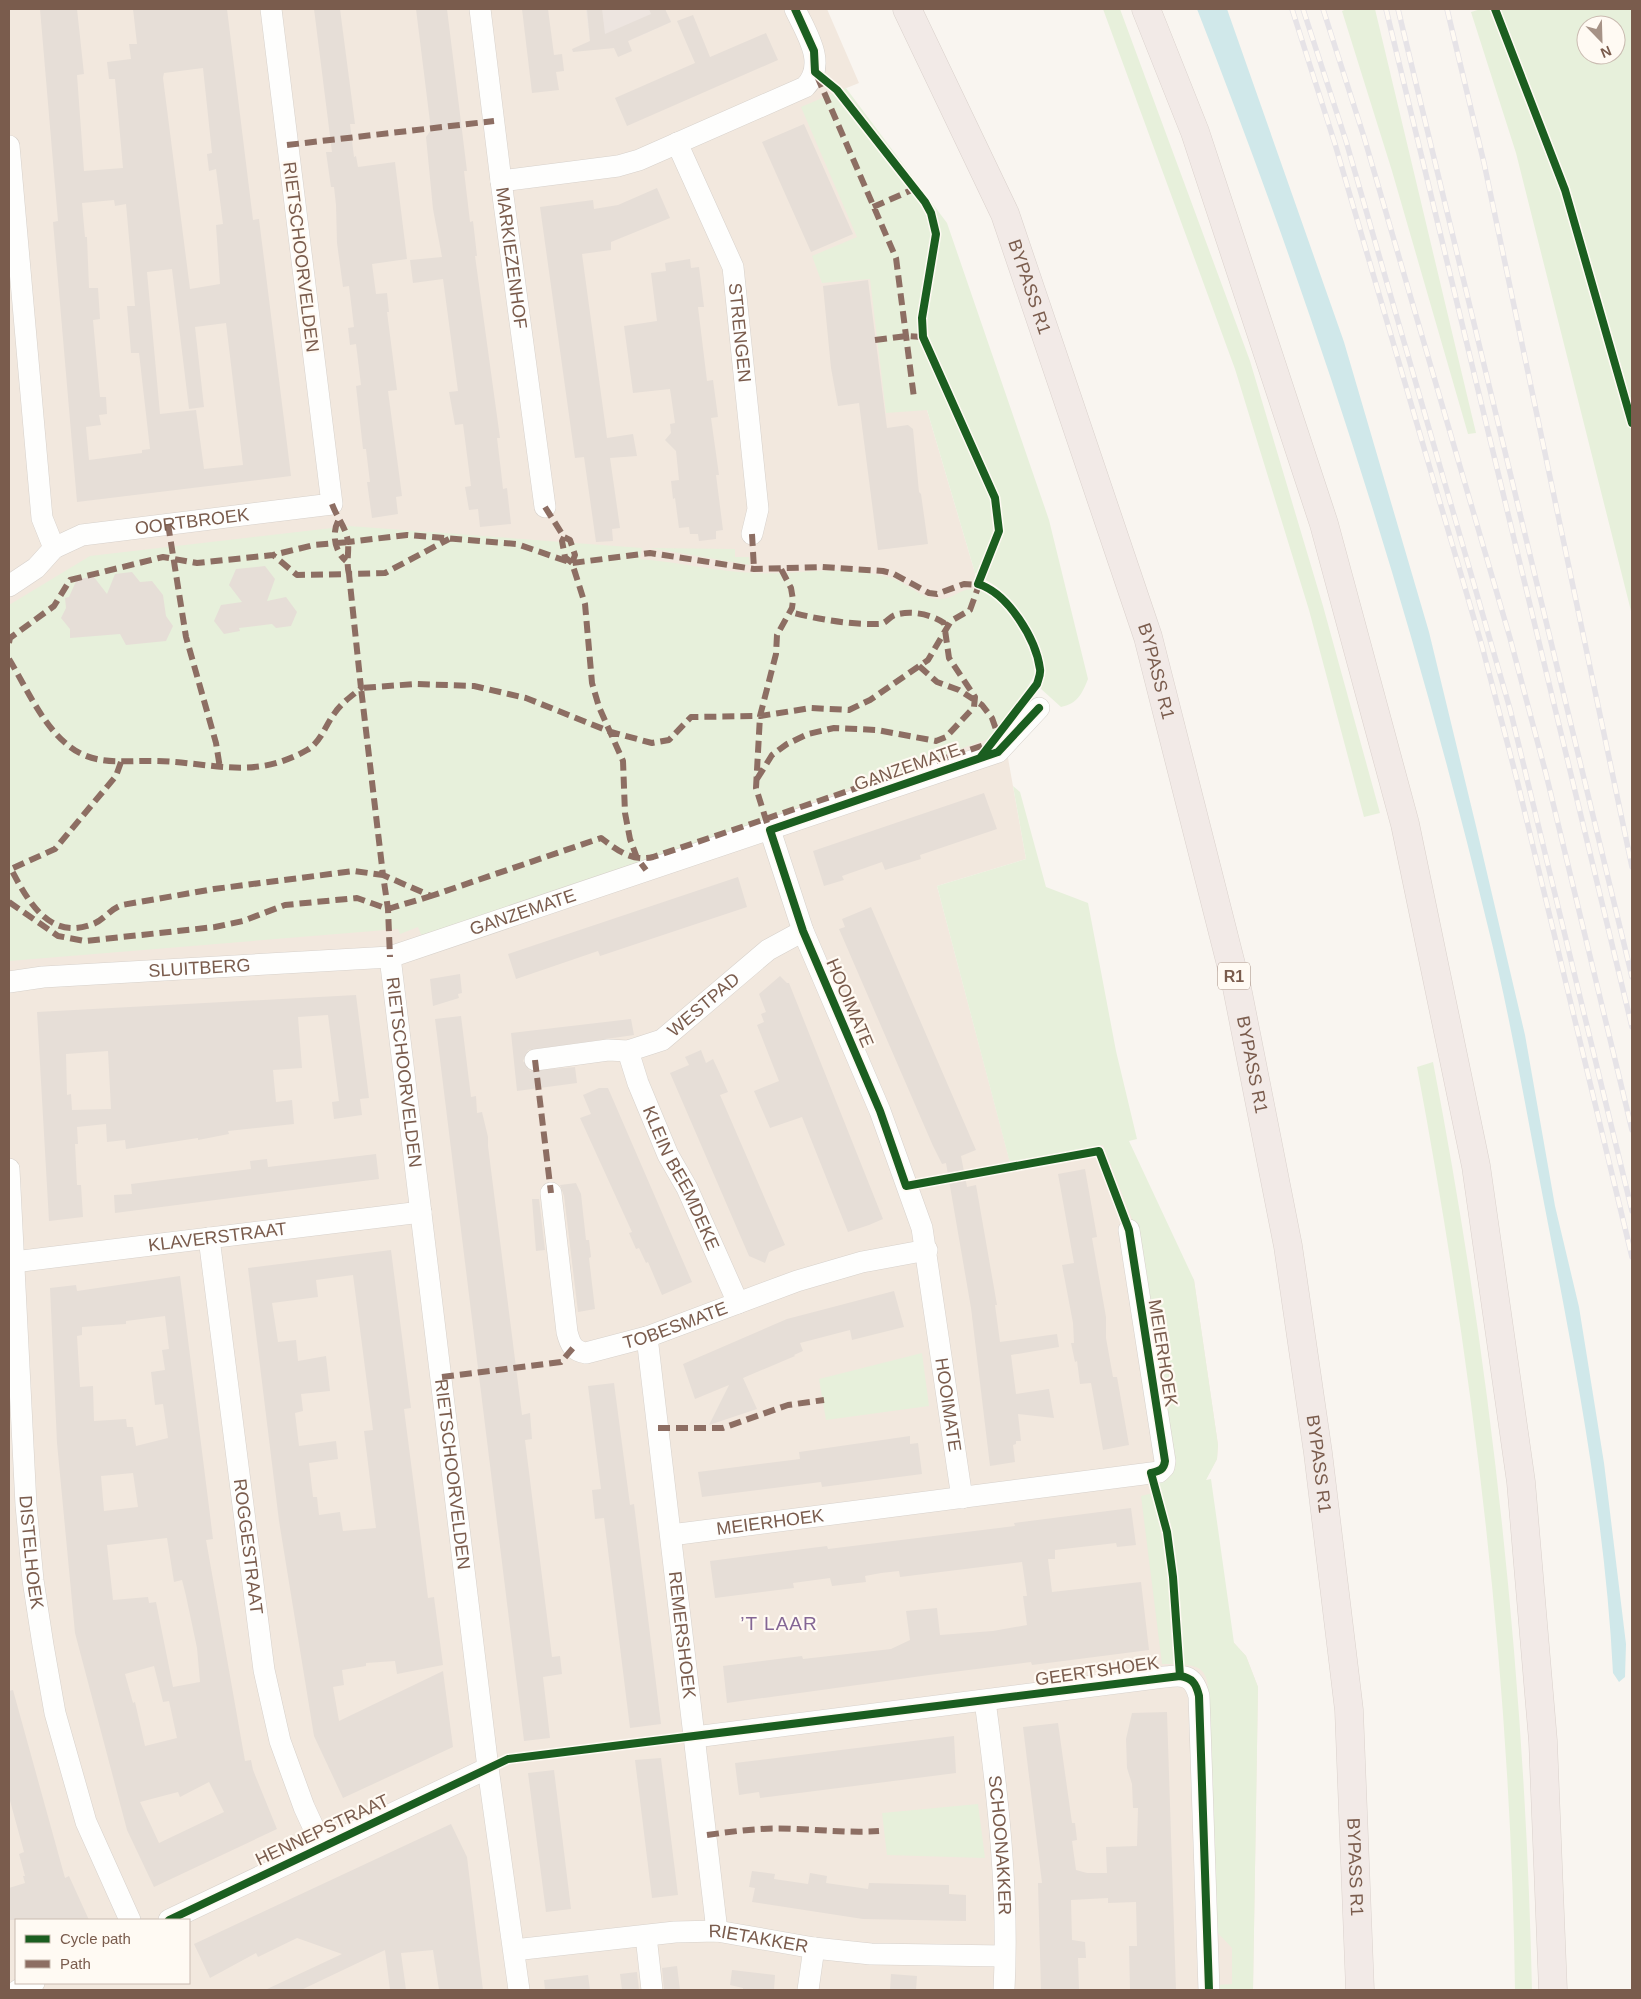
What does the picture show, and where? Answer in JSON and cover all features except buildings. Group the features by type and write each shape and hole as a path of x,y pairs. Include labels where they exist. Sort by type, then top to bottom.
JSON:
{"highway":[{"name":"BYPASS R1","path":"908,9 1005,214 1148,637 1237,988 1288,1246 1319,1463 1349,1710 1360,1990"},
{"path":"1146,9 1195,132 1324,524 1405,824 1476,1166 1521,1482 1543,1741 1553,1990"}],"street":[{"name":"RIETSCHOORVELDEN","path":"270,9 332,504"},
{"name":"MARKIEZENHOF","path":"480,9 500,181 545,507"},
{"path":"500,181 618,166 639,160 805,87 811,81 815,72 814,51 795,9"},
{"name":"STRENGEN","path":"677,143 733,267 758,509 752,534"},
{"path":"9,146 42,518 54,548 36,568 9,586"},
{"name":"OORTBROEK","path":"54,548 82,534 332,504"},
{"name":"GANZEMATE","path":"390,957 998,752 1039,708"},
{"name":"HOOIMATE","path":"770,830 803,931 880,1111 922,1228 927,1250 962,1498"},
{"name":"WESTPAD","path":"535,1060 608,1050 628,1051 662,1040 768,950 803,931"},
{"name":"RIETSCHOORVELDEN","path":"390,957 488,1768 519,1990"},
{"name":"SLUITBERG","path":"9,982 43,977 390,957"},
{"name":"KLEIN BEEMDEKE","path":"628,1051 638,1083 668,1155 687,1188 738,1303"},
{"name":"DISTELHOEK","path":"9,1169 26,1505 32,1580 42,1645 55,1713 84,1813 130,1919"},
{"name":"TOBESMATE","path":"551,1193 567,1332 573,1348 578,1352 586,1353 647,1337 797,1281 862,1262 927,1250"},
{"name":"KLAVERSTRAAT","path":"14,1262 421,1212"},
{"name":"MEIERHOEK","path":"671,1535 1159,1472 1164,1467 1128,1230"},
{"name":"ROGGESTRAAT","path":"209,1238 264,1670 280,1741 304,1807 322,1846"},
{"name":"REMERSHOEK","path":"647,1337 717,1932"},
{"name":"GEERTSHOEK","path":"694,1737 1180,1676 1190,1678 1196,1685 1199,1696 1210,1990"},
{"name":"SCHOONAKKER","path":"985,1701 998,1799 1004,1990"},
{"name":"HENNEPSTRAAT","path":"171,1919 488,1768"},
{"name":"RIETAKKER","path":"514,1950 675,1932 717,1932 814,1948 871,1954 1004,1956"},
{"path":"646,1936 652,1990"},
{"path":"808,1990 814,1948"},
{"path":"18,1990 32,1984"}],"shaded area":[{"path":"9,9 827,9 859,83 824,97 912,410 927,410 975,573 1026,859 937,886 1010,1162 1103,1145 1194,1280 1218,1445 1217,1459 1197,1496 1207,1613 1246,1656 1258,1687 1253,1990 9,1990"},
{"path":"586,9 665,9 671,22 613,48 591,50"}],"green space":[{"path":"1103,9 1120,9 1250,361 1323,606 1380,813 1364,817 1309,610 1235,369"},
{"path":"1347,9 1375,9 1476,433 1468,434 1392,171 1342,11"},
{"path":"1481,9 1632,9 1632,615 1516,153 1471,12"},
{"path":"846,88 947,223 1049,520 1088,679 1078,698 1067,706 1061,707 1040,688 1044,670 1041,658 1017,611 997,587 975,573 927,410 886,413 870,279 822,283 812,256 857,237 801,107"},
{"path":"349,526 642,548 640,559 742,572 855,571 894,579 922,594 937,599 944,599 965,590 978,589 994,597 1011,616 1019,628 1030,653 1035,674 1025,692 988,739 644,862 422,937 418,927 400,934 398,929 9,961 9,605 90,556"},
{"path":"649,548 735,549 735,557 749,557 750,565"},
{"path":"1013,786 1020,792 1046,887 1088,903 1116,1051 1137,1139 1129,1141 1194,1280 1218,1445 1217,1459 1206,1480 1211,1479 1234,1643 1246,1656 1258,1687 1253,1990 1216,1990 1216,1985 1232,1984 1232,1948 1215,1930 1208,1686 1203,1672 1197,1667 1183,1665 1177,1578 1158,1482 1168,1478 1175,1469 1136,1229 1103,1145 1010,1163 937,886 1026,859"},
{"path":"1433,1062 1472,1292 1502,1524 1522,1757 1532,1990 1515,1990 1506,1758 1486,1526 1456,1296 1417,1067"},
{"path":"922,1353 929,1406 826,1420 819,1379"},
{"path":"1153,1493 1162,1535 1168,1578 1174,1664 1162,1664 1141,1496"},
{"path":"978,1804 985,1858 887,1855 882,1813"}],"water":[{"path":"1197,9 1227,9 1344,342 1429,632 1525,1035 1555,1206 1579,1307 1604,1463 1626,1644 1625,1677 1619,1682 1613,1673 1609,1614 1596,1495 1577,1378 1503,992 1458,807 1393,576 1358,461 1281,234"}],"railway":[{"path":"1292,9 1335,144 1482,646 1517,780 1632,1257"},
{"path":"1303,9 1346,141 1510,709 1632,1211"},
{"path":"1323,9 1364,137 1510,638 1546,774 1632,1130"},
{"path":"1386,9 1632,1027"},
{"path":"1398,9 1632,977"},
{"path":"1447,9 1484,163 1632,867"}],"marked path":[{"path":"817,76 896,258 914,398"},
{"path":"287,145 494,121"},
{"path":"873,207 914,189"},
{"path":"875,340 906,336 923,337 925,340"},
{"path":"332,504 348,542 407,535 517,544 572,563 650,553 754,569 822,567 883,571 894,574 929,593 937,594 964,584 981,585"},
{"path":"545,507 564,537 570,540 575,555 572,563"},
{"path":"338,521 335,531 335,542 339,552 346,561"},
{"path":"168,524 186,637 216,743 220,768"},
{"path":"752,534 754,569"},
{"path":"564,537 562,541 565,557 572,563 585,604 592,683 599,707 623,761 625,813 630,839 637,858 646,870"},
{"path":"9,659 43,717 59,737 79,753 100,760 111,761 176,762 232,768 268,765 287,759 312,747 337,710 361,688 349,574 385,573 449,539"},
{"path":"9,643 10,638 54,606 70,580 163,557 197,563 273,555 297,575 349,574 348,542 314,545 273,555"},
{"path":"767,823 756,788 760,716 776,654 777,635 792,608 793,600 791,588 781,569"},
{"path":"980,582 970,610 951,621 928,660 870,700 849,710 811,708 760,716 691,717 669,740 652,743 611,732 526,698 474,686 415,684 361,688 383,875 431,896 601,838 625,854 638,858 653,857 990,743"},
{"path":"757,779 772,755 787,744 808,734 834,728 877,730 936,741 946,737 974,707 975,697 949,658 944,623 939,620 920,614 907,613 895,615 881,624 857,624 790,612"},
{"path":"919,666 937,682 959,690 982,705 992,718 998,735"},
{"path":"121,762 116,776 55,849 11,869 33,905 52,923 64,927 78,928 97,922 122,905 214,889 354,871 383,875 388,909 390,957"},
{"path":"9,902 58,936 85,941 215,927 243,921 285,905 357,898 388,909 431,896"},
{"path":"535,1060 551,1193"},
{"path":"442,1377 561,1362 573,1348"},
{"path":"658,1428 723,1428 788,1405 824,1400"},
{"path":"707,1835 773,1829 848,1832 879,1831"}],"cycle path":[{"path":"795,9 814,51 815,72 837,90 925,202 931,213 936,234 922,318 923,337 995,498 999,531 978,584 1000,597 1019,619 1033,644 1040,671 1037,684 980,758"},
{"path":"1495,9 1565,190 1632,423"},
{"path":"1039,708 998,752 770,830 803,931 880,1111 906,1186 1099,1151 1129,1230 1165,1461 1161,1470 1151,1473 1167,1532 1173,1577 1180,1676"},
{"path":"171,1919 508,1759 1180,1676 1188,1678 1193,1682 1199,1696 1209,1990"}],"district":[{"name":"’T LAAR","path":"779,1623"}]}
